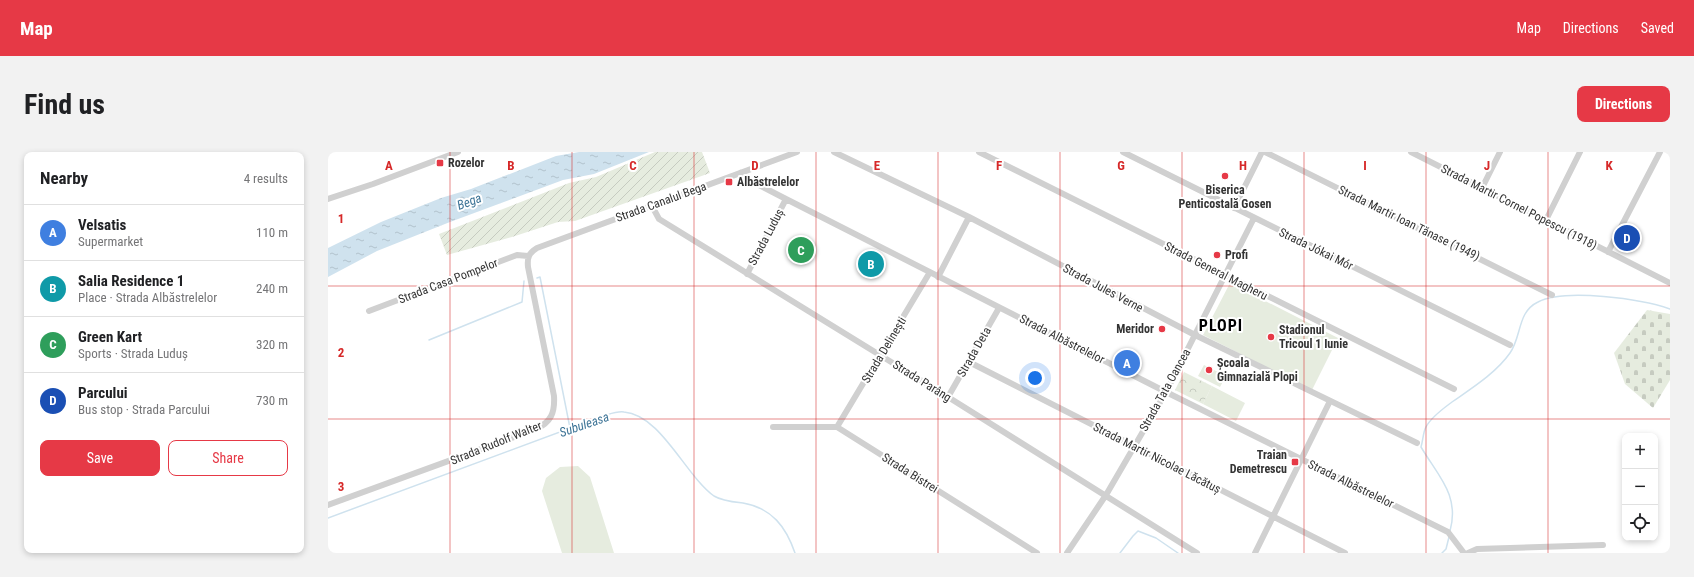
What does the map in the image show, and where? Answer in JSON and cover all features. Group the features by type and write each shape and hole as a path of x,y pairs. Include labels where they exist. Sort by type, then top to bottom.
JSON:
{"street":[{"path":"328,199 458,152"},
{"name":"Strada Canalul Bega","path":"528,256 537,248 797,152"},
{"name":"Strada Jules Verne","path":"834,152 969,217 1194,335 1417,443"},
{"name":"Strada General Magheru","path":"979,152 1454,389"},
{"name":"Strada Jókai Mór","path":"1123,152 1510,344"},
{"path":"1234,208 1262,152"},
{"name":"Strada Martir Ioan Tănase (1949)","path":"1266,152 1552,295"},
{"name":"Strada Martir Cornel Popescu (1918)","path":"1412,152 1419,154 1482,188 1670,283"},
{"path":"1482,188 1500,152"},
{"path":"1546,220 1580,152"},
{"path":"1608,252 1660,152"},
{"name":"Strada Albăstrelelor","path":"740,173 743,177 786,200 1166,392 1448,532 1464,553"},
{"name":"Strada Luduș","path":"747,274 786,200"},
{"name":"Strada Parâng","path":"652,206 659,219 1106,495 1197,553"},
{"path":"938,277 969,217"},
{"name":"Strada Tata Oancea","path":"1106,495 1166,392 1254,218"},
{"name":"Strada Casa Pompelor","path":"369,312 517,255 528,256"},
{"name":"Strada Rudolf Walter","path":"328,505 528,432 543,426 548,421 554,411 554,396 528,266 528,256"},
{"name":"Strada Delinești","path":"837,427 881,356 930,272"},
{"name":"Strada Deta","path":"948,397 999,308"},
{"name":"Strada Martir Nicolae Lăcătuș","path":"969,362 1345,553"},
{"path":"1254,553 1274,517 1330,400"},
{"path":"773,427 837,427"},
{"name":"Strada Bistrei","path":"837,427 1037,553"},
{"path":"1067,553 1106,495"},
{"path":"1468,553 1477,549 1603,544"}],"green space":[{"path":"655,152 702,152 710,173 575,221 558,222 512,237 447,255 439,234 569,183 596,177"},
{"name":"Stadionul Tricoul 1 Iunie","path":"1230,283 1338,338 1312,390 1203,335"},
{"path":"1647,310 1670,314 1670,380 1653,408 1625,384 1614,353"},
{"path":"1204,365 1226,376 1220,387 1198,376"},
{"path":"1184,372 1212,386 1203,404 1175,390"},
{"path":"1212,386 1245,403 1236,421 1203,404"},
{"path":"578,466 590,477 614,553 562,553 542,491 546,478 560,467"}],"water":[{"name":"Bega","path":"579,152 649,152 594,174 563,180 450,222 377,251 328,277 328,248 381,222 441,198 471,189 556,156"}],"waterway":[{"path":"537,278 540,277 570,428"},
{"path":"429,340 522,302 524,281"},
{"path":"1450,531 1452,518 1450,496 1446,486 1421,447 1425,429 1428,423 1438,413 1498,367 1514,346 1523,318 1531,306 1550,298 1584,295 1623,299 1657,305 1670,309"},
{"name":"Subuleasa","path":"328,518 603,416 624,412 637,416 650,423 672,447 703,486 714,496 724,500 753,506 770,514 782,527 795,553"},
{"path":"1120,553 1138,531 1156,538 1178,553"},
{"path":"1442,553 1446,549 1449,537"}],"place":[{"name":"Rozelor","path":"440,163"},
{"name":"Biserica Penticostală Gosen","path":"1225,176"},
{"name":"Albăstrelelor","path":"729,182"},
{"name":"Parcului","path":"1627,238"},
{"name":"Green Kart","path":"801,250"},
{"name":"Profi","path":"1217,255"},
{"name":"Salia Residence 1","path":"871,264"},
{"name":"Meridor","path":"1162,329"},
{"name":"Stadionul Tricoul 1 Iunie","path":"1271,337"},
{"name":"Velsatis","path":"1127,363"},
{"name":"Școala Gimnazială Plopi","path":"1209,370"},
{"name":"Traian Demetrescu","path":"1295,462"}],"district":[{"name":"PLOPI","path":"1221,325"}]}
